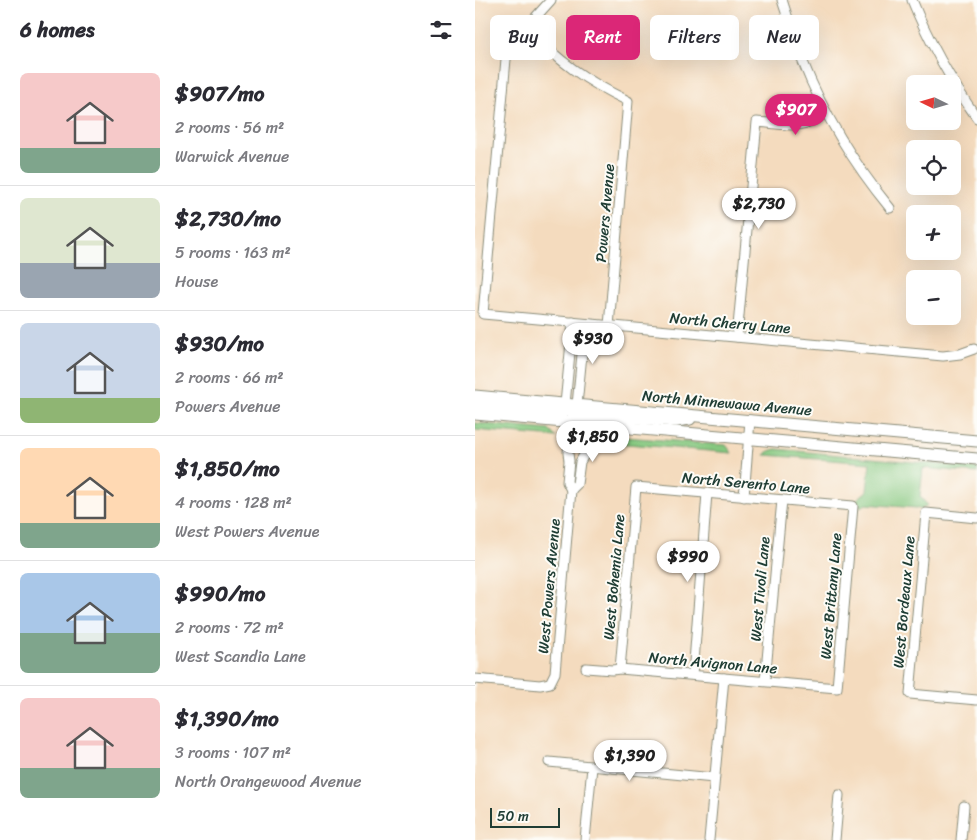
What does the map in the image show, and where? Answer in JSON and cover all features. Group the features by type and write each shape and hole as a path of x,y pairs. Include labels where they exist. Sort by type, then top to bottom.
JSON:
{"main road":[{"name":"North Minnewawa Avenue","path":"475,396 977,441"},
{"path":"475,404 564,412 571,410 577,405"},
{"path":"475,414 977,459"},
{"path":"571,422 573,418 583,414 676,421 706,416"}],"street":[{"path":"537,15 551,0"},
{"path":"782,0 802,61 826,112 846,148 869,182 890,208"},
{"path":"912,0 923,26 957,90 977,118"},
{"name":"Powers Avenue","path":"556,57 595,85 628,102 609,326"},
{"name":"North Cherry Lane","path":"506,60 483,314 943,356 960,354 974,349"},
{"path":"737,337 757,122 792,124 811,122 826,112"},
{"path":"565,404 573,322"},
{"path":"577,405 585,324"},
{"path":"744,496 750,420"},
{"name":"West Powers Avenue","path":"475,679 540,685 550,683 555,672 571,490 567,482 571,422"},
{"name":"West Powers Avenue","path":"571,490 577,484 580,462 584,454 587,424"},
{"path":"569,461 580,462"},
{"name":"North Serento Lane","path":"636,487 853,506"},
{"name":"West Bohemia Lane","path":"620,669 636,487"},
{"path":"693,675 707,493"},
{"name":"West Tivoli Lane","path":"765,682 782,500"},
{"name":"West Brittany Lane","path":"837,688 853,506"},
{"name":"West Bordeaux Lane","path":"977,518 926,513 909,694 977,700"},
{"name":"North Avignon Lane","path":"586,668 620,669 837,688"},
{"path":"709,840 724,678"},
{"path":"549,762 715,778"},
{"path":"585,840 592,767"},
{"path":"835,840 839,795"},
{"path":"961,840 964,806"}],"green space":[{"path":"475,423 549,430 556,437 475,430"},
{"path":"600,435 726,445 732,453 592,441"},
{"path":"776,449 977,468 977,473 923,468 920,496 927,505 921,510 917,508 866,504 861,507 856,500 867,491 870,463 765,455 767,452"}]}
